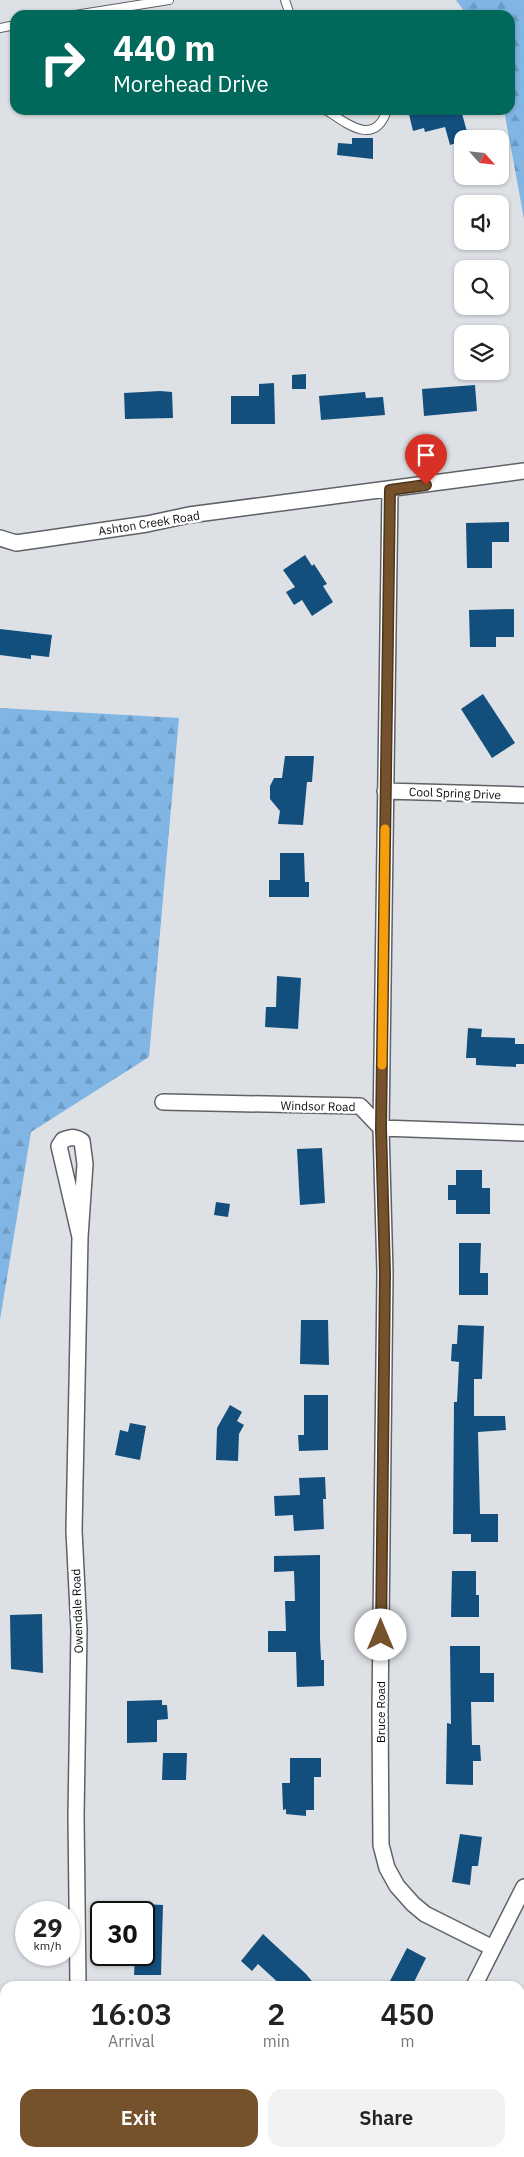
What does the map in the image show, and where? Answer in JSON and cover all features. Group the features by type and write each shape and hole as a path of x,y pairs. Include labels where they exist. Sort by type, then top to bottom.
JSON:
{"street":[{"name":"Ashton Creek Road","path":"0,538 16,543 148,524 189,515 524,471"},
{"name":"Bruce Road","path":"390,490 381,1128 385,1273 380,1702 381,1845 388,1868 397,1886 413,1904 425,1914 493,1948"},
{"name":"Cool Spring Drive","path":"385,791 524,795"},
{"name":"Windsor Road","path":"163,1102 360,1106 381,1128"},
{"path":"381,1128 524,1133"},
{"name":"Owendale Road","path":"78,1981 76,1816 78,1630 74,1531 80,1237 85,1164 82,1141 72,1137 63,1140 60,1146 80,1237"},
{"path":"476,1981 524,1887"}],"lane":[{"path":"106,10 169,0"},
{"path":"334,115 360,130 370,130 377,126 385,115"}],"green space":[{"path":"456,0 524,0 524,219 505,115 515,115 515,10 463,10"},
{"path":"0,708 179,718 149,1057 31,1132 0,1320"}],"building":[{"path":"409,115 462,115 467,130 454,130 454,144 450,145 445,127 425,132 424,128 413,131"},
{"path":"352,138 373,138 373,159 337,155 338,143 352,144"},
{"path":"306,374 306,389 292,389 292,375"},
{"path":"274,383 275,424 231,424 231,396 259,396 259,384"},
{"path":"475,385 477,411 424,416 422,389"},
{"path":"172,392 173,418 125,419 124,393"},
{"path":"365,392 366,398 383,397 385,415 321,420 319,396"},
{"path":"509,522 509,542 492,542 492,568 467,568 466,523"},
{"path":"305,555 312,566 314,564 327,584 323,586 333,602 312,616 302,600 294,605 286,592 295,587 283,570"},
{"path":"514,609 514,637 496,637 496,647 470,647 469,610"},
{"path":"0,629 52,635 49,657 31,655 31,659 0,655"},
{"path":"483,694 515,743 492,758 461,709"},
{"path":"285,756 314,756 312,782 307,782 303,825 278,824 280,811 270,799 270,786 274,778 282,778"},
{"path":"280,853 304,853 305,882 309,882 309,897 269,897 269,880 280,880"},
{"path":"277,976 301,978 298,1029 265,1027 266,1007 276,1007"},
{"path":"468,1028 482,1029 481,1037 515,1038 515,1044 524,1044 524,1064 516,1064 516,1067 476,1065 476,1058 466,1058"},
{"path":"322,1148 325,1203 300,1205 297,1149"},
{"path":"456,1170 482,1170 482,1188 490,1188 490,1214 456,1214 456,1200 448,1200 448,1185 456,1185"},
{"path":"216,1202 230,1204 228,1217 214,1215"},
{"path":"459,1243 481,1243 480,1273 488,1273 488,1295 459,1295"},
{"path":"301,1320 328,1320 329,1365 300,1364"},
{"path":"458,1325 484,1326 482,1379 474,1379 474,1416 505,1416 506,1430 478,1432 480,1514 498,1514 498,1542 471,1542 471,1534 453,1534 454,1402 457,1402 459,1362 451,1361 452,1344 457,1344"},
{"path":"304,1395 328,1395 328,1450 299,1451 298,1435 304,1435"},
{"path":"230,1405 242,1412 237,1421 244,1425 239,1434 238,1461 216,1460 217,1428"},
{"path":"130,1423 146,1426 140,1460 115,1455 120,1430 128,1432"},
{"path":"325,1477 326,1499 323,1499 324,1529 294,1531 293,1515 275,1516 274,1496 300,1495 299,1478"},
{"path":"320,1555 320,1638 321,1660 324,1660 324,1686 297,1687 296,1652 268,1652 268,1631 286,1631 285,1601 295,1601 294,1571 274,1572 274,1556"},
{"path":"452,1571 476,1571 476,1595 479,1595 479,1617 451,1617"},
{"path":"42,1614 43,1673 11,1669 10,1615"},
{"path":"450,1646 480,1646 480,1673 494,1673 494,1702 471,1702 472,1745 480,1745 481,1761 473,1761 473,1785 446,1784 447,1723 451,1724"},
{"path":"162,1700 162,1705 167,1705 168,1719 157,1720 157,1742 127,1743 127,1701"},
{"path":"163,1753 187,1753 186,1780 162,1780"},
{"path":"290,1758 321,1758 321,1777 314,1777 314,1810 306,1810 306,1816 286,1814 286,1809 283,1810 282,1783 290,1783"},
{"path":"460,1834 482,1837 478,1866 472,1866 470,1885 452,1882"},
{"path":"155,1905 163,1905 161,1975 134,1975 134,1966 155,1966"},
{"path":"263,1934 312,1981 277,1981 258,1964 252,1971 241,1961"},
{"path":"407,1948 426,1958 414,1981 390,1981"}],"slow traffic":[{"path":"382,1065 385,829"}],"route":[{"path":"381,1635 385,1273 381,1128 390,490 426,485"}]}
